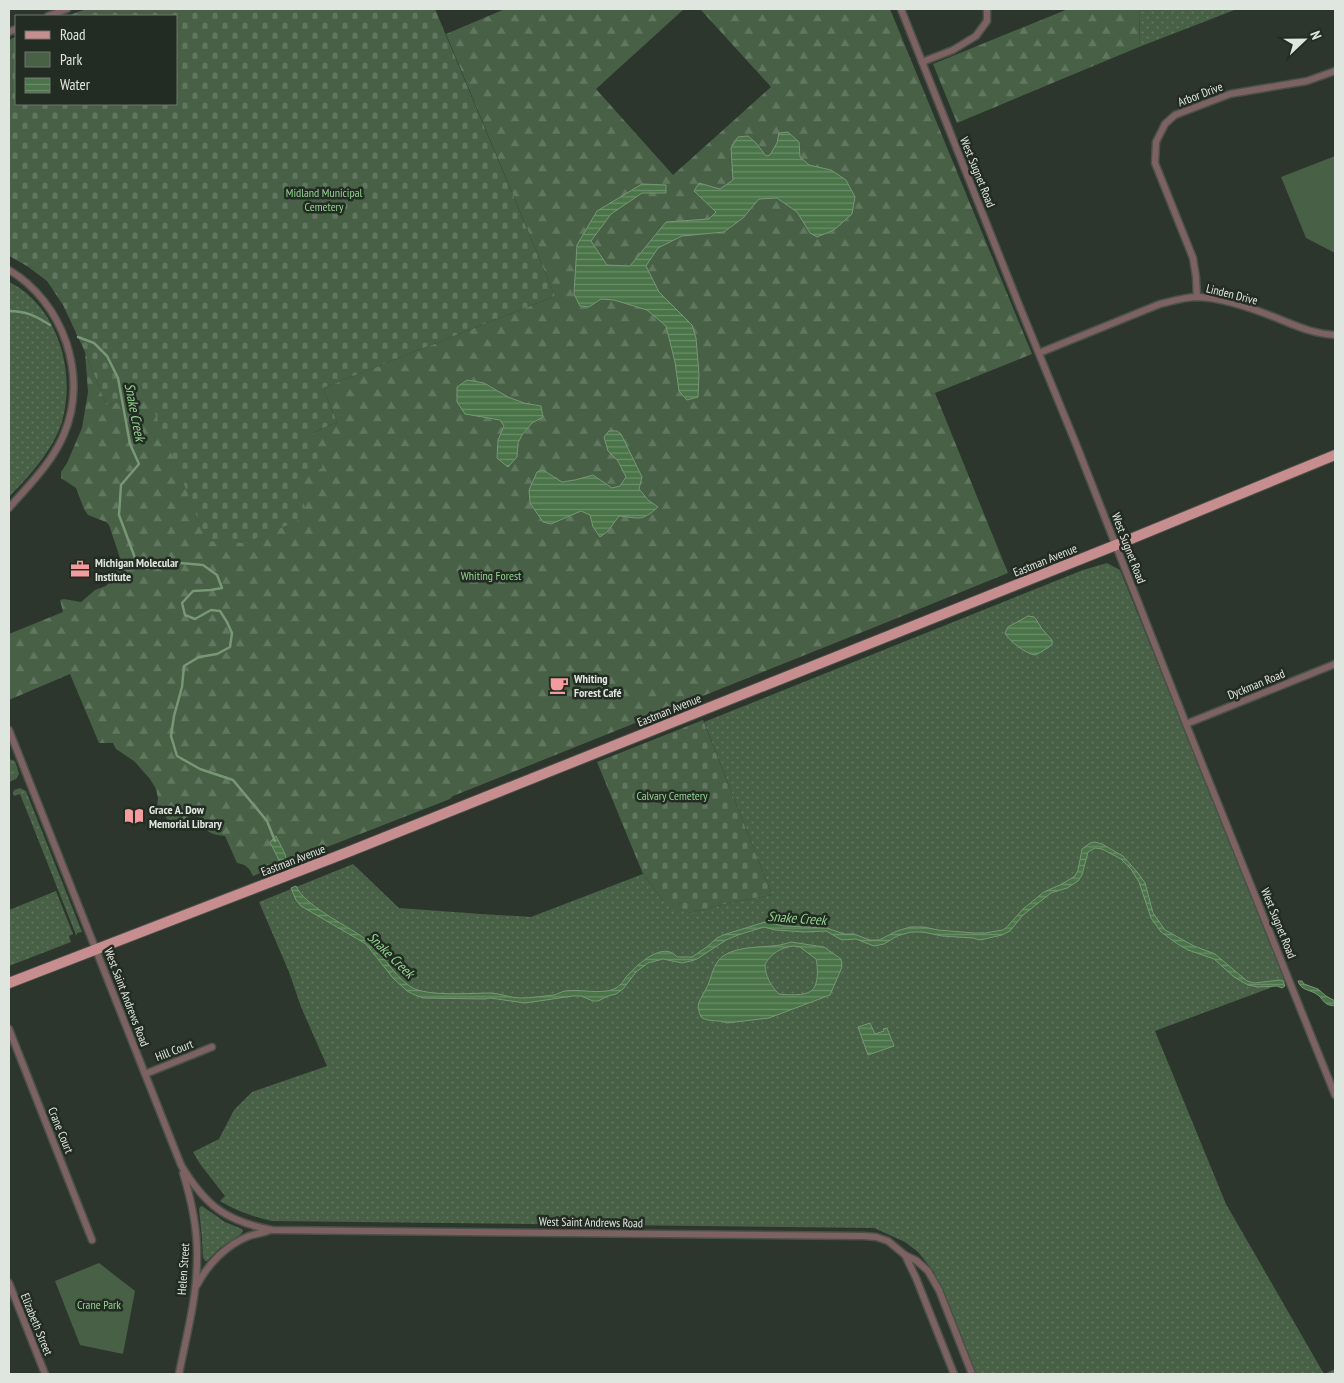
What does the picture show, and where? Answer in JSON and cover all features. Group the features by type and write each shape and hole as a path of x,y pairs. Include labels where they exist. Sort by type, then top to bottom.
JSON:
{"main road":[{"name":"Eastman Avenue","path":"9,982 338,856 1116,545 1335,455"}],"street":[{"path":"51,15 67,9"},
{"name":"West Sugnet Road","path":"901,9 1335,1095"},
{"path":"922,62 953,50 976,36 987,21 987,9"},
{"name":"Arbor Drive","path":"1197,297 1193,258 1155,162 1156,142 1165,124 1175,115 1230,94 1307,81 1335,71"},
{"path":"9,270 36,292 52,314 63,333 68,348 73,378 71,406 64,434 51,459 9,508"},
{"name":"Linden Drive","path":"1039,353 1160,304 1197,297 1242,306 1283,320 1305,330 1335,335"},
{"name":"Dyckman Road","path":"1186,724 1335,666"},
{"name":"West Saint Andrews Road","path":"9,730 181,1165 204,1198 218,1210 240,1222 272,1230 876,1237 888,1241 928,1271 939,1290 972,1374"},
{"name":"Crane Court","path":"9,1029 92,1240"},
{"name":"Hill Court","path":"145,1074 212,1047"},
{"name":"Helen Street","path":"179,1374 195,1288 197,1262 194,1212 181,1165"},
{"name":"West Saint Andrews Road","path":"195,1288 208,1266 229,1247 249,1236 272,1230"},
{"name":"West Saint Andrews Road","path":"905,1255 954,1374"},
{"name":"Elizabeth Street","path":"9,1283 45,1374"}],"green space":[{"name":"Midland Municipal Cemetery","path":"86,9 435,9 555,296 323,388 337,422 310,434 323,468 293,480 309,516 245,543 207,541 146,391 107,406 63,305 47,281 27,266 9,256 9,40 15,37 15,105 178,105 178,15 70,15"},
{"name":"Whiting Forest","path":"505,9 684,9 596,89 673,175 771,87 700,9 890,9 1032,354 935,393 1008,573 453,796 450,799 253,876 247,867 237,863 225,836 209,832 195,813 191,814 186,810 189,820 183,826 178,826 168,821 157,807 156,789 150,779 134,761 116,749 113,743 99,743 70,674 9,700 9,634 63,612 60,600 81,602 95,590 106,586 114,577 121,561 109,525 88,515 76,488 61,478 61,472 67,463 82,428 88,392 85,352 107,406 146,390 207,540 293,480 310,434 337,422 323,388 555,296 446,34"},
{"path":"1068,9 1140,9 1139,47 957,123 933,64"},
{"path":"1140,9 1237,9 1139,47"},
{"path":"1335,156 1335,253 1306,238 1281,177"},
{"path":"9,282 26,293 40,307 51,323 59,342 67,382 66,403 58,433 40,462 9,497"},
{"path":"1107,563 1120,570 1286,982 1155,1031 1226,1204 1324,1374 975,1374 934,1272 918,1252 905,1242 874,1228 272,1221 245,1213 220,1201 225,1196 193,1152 219,1139 234,1110 252,1092 327,1066 259,902 353,864 399,908 531,917 643,874 662,899 690,913 772,895 704,722 1083,570"},
{"name":"Calvary Cemetery","path":"703,720 772,895 690,913 674,908 662,899 643,874 597,762"},
{"path":"9,759 15,761 19,774 16,779 9,782"},
{"path":"20,788 26,791 82,932 77,933 77,935 20,794 14,796 14,790"},
{"path":"56,891 73,934 69,936 71,942 9,966 9,910"},
{"path":"201,1206 243,1231 220,1248 207,1261 203,1257 199,1209"},
{"name":"Crane Park","path":"99,1263 135,1291 123,1354 80,1345 55,1281"},
{"path":"1335,1369 1335,1374 1324,1374"}],"water":[{"path":"788,132 799,142 800,157 809,165 831,170 846,180 855,197 852,214 834,230 817,237 810,233 797,212 777,198 759,199 743,218 724,232 682,236 658,248 646,266 659,292 692,325 696,338 699,374 698,397 687,400 679,391 675,362 666,326 647,310 614,300 601,299 589,307 580,306 574,294 577,245 597,211 642,184 666,185 666,193 642,193 611,214 591,241 607,265 630,266 666,222 709,219 716,212 694,191 699,183 720,189 733,180 731,148 738,137 748,136 766,156 770,155 777,143 779,133"},
{"path":"467,380 484,383 508,397 524,403 541,406 543,417 532,423 522,435 518,443 517,457 508,467 497,458 498,440 504,426 500,420 465,414 457,402 457,387"},
{"path":"609,431 617,431 621,434 642,477 639,489 648,500 658,507 648,515 640,518 619,516 608,531 600,537 593,527 590,515 581,511 551,524 543,522 530,503 529,490 537,472 543,470 562,482 593,475 612,488 620,486 626,477 618,461 608,451 604,437"},
{"path":"1028,616 1036,619 1052,640 1052,645 1036,655 1028,653 1019,647 1005,633 1008,627"},
{"path":"276,836 286,860 280,862 270,842"},
{"path":"1095,842 1123,856 1138,873 1145,883 1153,913 1165,930 1194,946 1215,954 1247,981 1254,983 1280,980 1283,981 1285,986 1282,988 1277,986 1258,987 1248,985 1234,977 1214,959 1188,950 1161,932 1151,918 1139,882 1131,869 1121,859 1102,849 1095,848 1088,852 1082,875 1078,881 1067,888 1051,893 1023,915 1010,931 1002,935 980,940 911,932 897,936 884,944 874,946 856,939 842,940 826,931 805,932 775,930 764,927 726,940 691,961 682,963 663,959 648,963 636,972 623,989 598,1001 581,996 525,1003 490,998 423,998 407,991 393,978 366,944 301,906 291,888 296,886 307,900 325,914 368,941 404,982 411,987 438,993 490,993 516,998 528,998 554,995 564,991 608,991 621,984 631,971 650,956 665,951 671,952 677,957 692,957 723,935 765,922 784,926 827,928 870,940 879,940 910,927 974,933 1003,930 1023,909 1044,892 1075,876 1082,849"},
{"path":"791,942 824,947 841,959 842,967 830,995 769,1018 727,1023 701,1017 698,1008 699,1002 708,986 716,964 723,956 730,952 747,948","holes":["800,947 816,959 817,981 814,989 804,994 779,994 769,980 765,964 770,957 784,948"]},
{"path":"1298,981 1318,989 1335,1001 1335,1006 1327,1004 1315,993 1301,987"},
{"path":"870,1023 875,1034 887,1028 894,1046 868,1055 858,1027"}],"waterway":[{"name":"Snake Creek","path":"9,311 31,315 50,325"},
{"name":"Snake Creek","path":"78,337 94,343 107,356 118,378 130,444 139,464 121,485 119,515 135,558 147,569 157,561 203,565 217,575 222,588 193,591 182,603 185,615 195,619 211,610 220,611 232,633 230,647 217,654 199,657 184,666 182,687 171,736 177,756 200,769 233,780 267,821 275,841"}],"place":[{"name":"Michigan Molecular Institute","path":"80,569"},
{"name":"Whiting Forest Café","path":"559,685"},
{"name":"Grace A. Dow Memorial Library","path":"134,816"}]}
